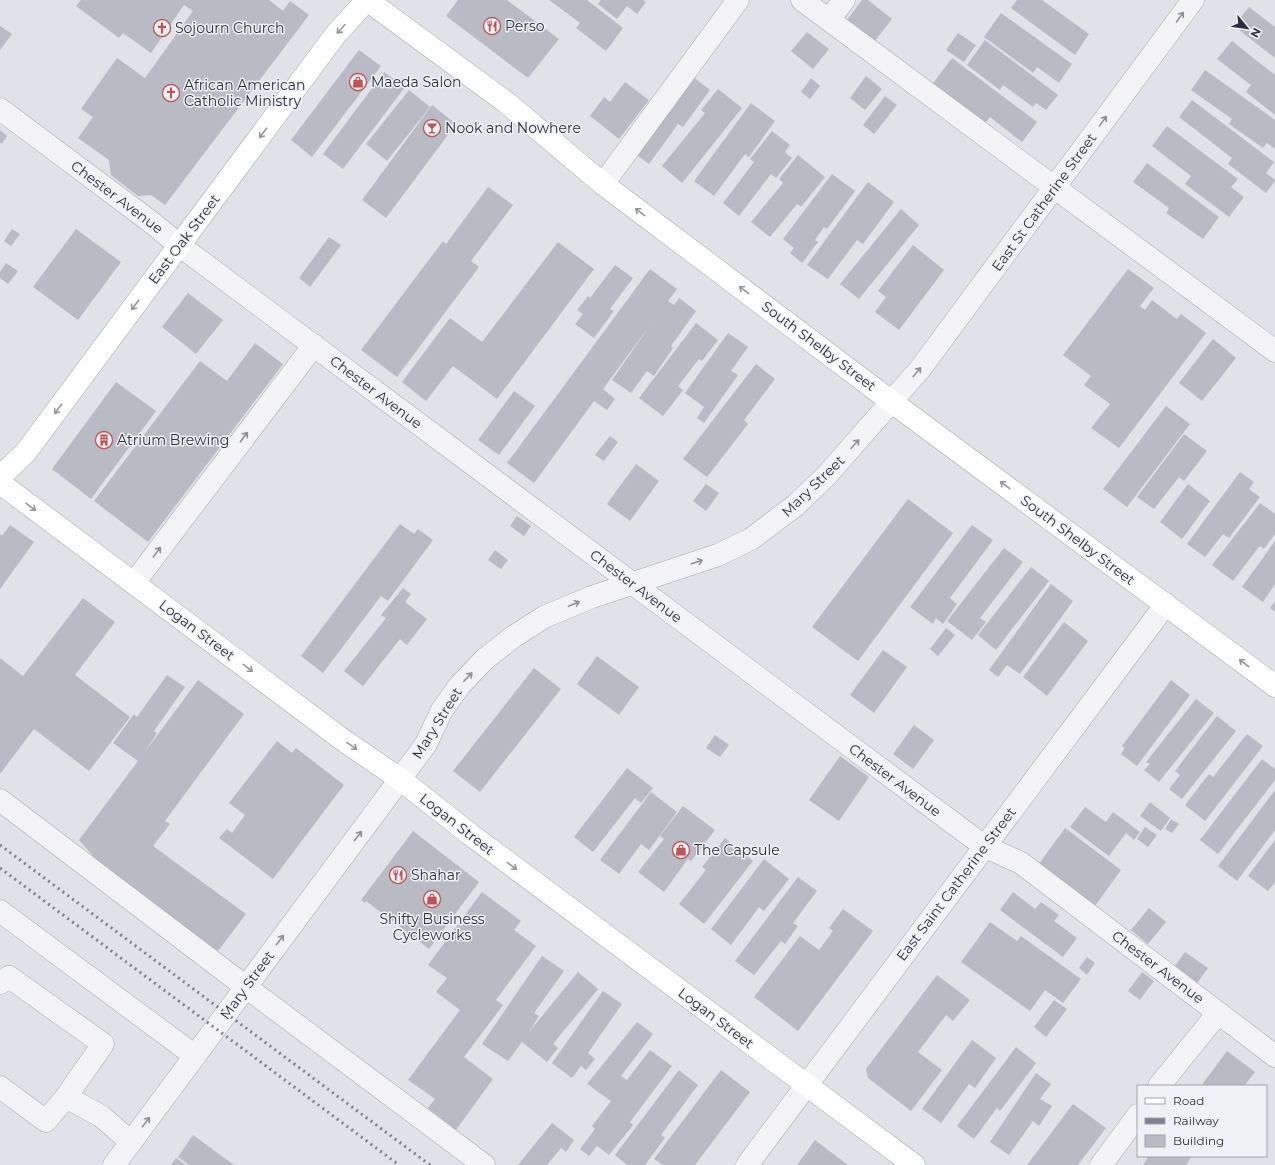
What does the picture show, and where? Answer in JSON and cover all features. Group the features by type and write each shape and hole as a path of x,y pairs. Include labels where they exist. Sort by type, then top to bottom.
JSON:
{"main road":[{"name":"South Shelby Street","path":"367,0 507,103 603,184 892,402 1275,686"},
{"name":"East Oak Street","path":"0,477 26,452 336,34 367,0"},
{"name":"Logan Street","path":"0,483 343,740 400,779 478,840 914,1165"}],"street":[{"path":"603,184 738,0"},
{"path":"802,0 1055,186 1275,351"},
{"path":"829,20 844,0"},
{"name":"East St Catherine Street","path":"892,402 920,369 1193,0"},
{"name":"Chester Avenue","path":"0,109 151,222 179,245 984,846 1021,863 1275,1056"},
{"path":"134,583 314,345"},
{"name":"Mary Street","path":"114,1165 426,744 442,710 460,685 485,659 513,637 544,618 592,597 718,555 751,539 796,505 827,475 892,402"},
{"name":"East Saint Catherine Street","path":"747,1165 1166,604"},
{"path":"0,800 484,1165"},
{"path":"0,911 195,1056"},
{"path":"0,983 8,977 103,1044 66,1097 46,1121 0,1087"},
{"path":"1160,1085 1218,1013"},
{"path":"66,1097 101,1116 131,1142"},
{"path":"1101,1165 1137,1116"}],"building":[{"name":"African American Catholic Ministry","path":"81,0 269,0 283,11 290,1 309,15 165,205 151,195 138,196 111,175 109,160 78,138 93,117 81,109 117,58 145,78 193,11 184,5 151,53 123,33 119,38 76,6"},
{"path":"458,0 507,0 559,39 528,78 446,16"},
{"path":"549,0 587,0 623,28 606,51 576,28 580,23"},
{"path":"601,0 643,0 646,2 637,14 627,6 617,19 598,4"},
{"path":"862,0 868,0 892,19 874,42 847,20"},
{"path":"1017,0 1042,0 1089,34 1075,55 1011,8"},
{"path":"1249,7 1275,27 1275,58 1234,26"},
{"path":"1001,13 1072,64 1059,83 1037,67 1033,73 984,37"},
{"path":"0,26 12,34 0,50"},
{"path":"807,32 829,49 813,69 791,51"},
{"path":"958,33 976,45 964,62 946,50"},
{"path":"985,40 1058,95 1046,110 1036,103 1033,107 1003,85 1000,90 967,65"},
{"path":"1232,41 1275,75 1275,115 1246,92 1251,85 1217,59"},
{"path":"359,50 381,66 312,157 291,140"},
{"path":"952,58 1037,122 1022,142 990,117 983,126 931,86"},
{"path":"1205,70 1275,120 1275,149 1267,143 1263,148 1229,124 1232,119 1191,90"},
{"path":"384,72 405,87 343,169 323,154"},
{"path":"688,73 710,90 683,127 678,124 649,164 630,150"},
{"path":"866,76 882,89 865,110 850,98"},
{"path":"811,78 820,86 810,99 801,92"},
{"path":"625,82 649,100 619,139 590,116 604,97 610,102"},
{"path":"718,89 742,108 682,183 662,166 705,113 701,110"},
{"path":"409,90 430,107 387,161 366,144"},
{"path":"885,96 897,105 874,134 863,125"},
{"path":"1192,100 1274,162 1266,173 1275,181 1266,193 1228,164 1232,158 1179,117"},
{"path":"751,103 775,121 749,157 745,154 714,196 694,181"},
{"path":"432,105 456,124 386,218 362,200"},
{"path":"1167,126 1238,179 1231,187 1244,197 1229,217 1185,184 1191,176 1152,146"},
{"path":"0,130 7,136 2,144 0,143"},
{"path":"772,131 790,145 785,152 792,158 776,178 771,174 739,216 723,203 754,162 750,159"},
{"path":"798,155 825,177 801,207 797,204 770,237 751,222 783,183 779,179"},
{"path":"1147,163 1219,217 1203,239 1166,213 1169,208 1133,182"},
{"path":"832,174 855,191 827,229 824,227 815,240 818,242 802,263 790,253 794,248 783,239"},
{"path":"868,182 894,202 863,244 857,240 828,279 807,265"},
{"path":"488,187 513,205 471,261 479,267 397,377 361,350 443,241 446,244"},
{"path":"901,209 919,225 859,299 840,284"},
{"path":"12,229 20,234 11,246 4,241"},
{"path":"76,229 121,262 78,320 33,287"},
{"path":"329,237 341,245 310,287 299,278"},
{"path":"558,242 594,269 497,399 453,366 426,401 402,382 450,318 482,342"},
{"path":"913,245 944,270 899,330 875,312 886,297 878,291"},
{"path":"6,263 18,271 8,284 0,278 0,272"},
{"path":"615,265 633,278 610,309 614,311 594,338 575,324 583,314 577,310 588,296 590,298"},
{"path":"650,269 677,289 668,301 674,305 679,298 696,311 671,346 673,348 654,376 647,371 631,393 612,380 651,324 603,389 615,399 607,410 594,401 534,483 507,463"},
{"path":"1128,269 1154,288 1140,306 1145,310 1152,300 1177,319 1181,314 1206,333 1119,448 1091,428 1110,404 1084,385 1091,376 1063,355"},
{"path":"188,293 223,320 196,354 162,327"},
{"path":"696,323 718,340 702,361 699,359 678,386 683,390 663,416 639,398"},
{"path":"728,333 748,347 731,371 738,375 704,423 697,418 704,407 685,393"},
{"path":"1213,339 1236,358 1202,401 1179,383"},
{"path":"255,343 283,364 148,542 94,501 200,361 227,381"},
{"path":"756,364 775,379 744,420 748,424 707,477 683,459"},
{"name":"Atrium Brewing","path":"116,382 156,411 91,499 52,469"},
{"path":"514,391 535,406 499,455 478,440"},
{"path":"1166,406 1190,424 1127,507 1103,489"},
{"path":"1184,434 1207,451 1184,481 1179,477 1154,509 1137,497"},
{"path":"610,436 618,442 604,461 595,455"},
{"path":"636,464 659,481 630,521 607,504"},
{"path":"1240,472 1254,482 1249,489 1260,497 1229,538 1223,534 1205,557 1187,544"},
{"path":"706,484 719,493 706,511 693,501"},
{"path":"1188,484 1210,501 1182,539 1160,522"},
{"path":"908,499 953,533 858,661 812,627"},
{"path":"1260,503 1275,514 1275,534 1264,549 1260,546 1258,548 1233,581 1212,565"},
{"path":"517,516 531,526 524,536 510,526"},
{"path":"400,524 414,534 418,529 433,540 388,601 381,596 323,673 301,656"},
{"path":"10,525 34,542 0,589 0,534 2,536"},
{"path":"972,525 993,540 950,598 957,604 943,624 936,618 933,624 910,607"},
{"path":"1275,541 1275,584 1263,602 1242,587"},
{"path":"1004,548 1023,562 980,618 986,622 972,640 947,621"},
{"path":"495,550 508,560 501,569 488,560"},
{"path":"1031,567 1049,581 996,650 978,635"},
{"path":"1051,584 1073,601 1020,674 1007,665 998,677 989,670"},
{"path":"403,588 411,594 405,602 427,619 407,645 400,639 363,686 344,671 386,618 381,615"},
{"path":"83,598 115,622 75,675 130,717 89,771 34,729 0,774 0,658 23,676"},
{"path":"1275,601 1275,612 1270,608"},
{"path":"1064,622 1088,641 1047,696 1023,677"},
{"path":"946,628 955,635 938,656 930,649"},
{"path":"883,650 907,667 874,713 850,695"},
{"path":"597,656 639,687 619,715 577,684"},
{"path":"534,668 561,689 480,792 453,771"},
{"path":"167,675 185,687 154,731 157,733 145,752 198,680 244,714 165,821 170,824 153,846 246,914 218,951 101,865 79,840 138,761 113,743 134,714 137,717"},
{"path":"1171,680 1190,695 1137,766 1121,754 1125,748 1122,746"},
{"path":"1196,699 1214,713 1159,782 1144,770 1150,764 1146,762"},
{"path":"1217,716 1236,731 1182,799 1169,789 1180,775 1175,771"},
{"path":"914,725 934,740 913,769 893,754"},
{"path":"1247,734 1263,746 1205,821 1185,805 1209,774 1213,777"},
{"path":"715,735 729,745 720,757 706,748"},
{"path":"277,741 292,753 296,748 344,785 273,879 219,838 227,829 232,833 245,815 229,803"},
{"path":"840,756 869,777 839,821 809,800"},
{"path":"1262,759 1275,769 1275,780 1218,854 1200,840"},
{"path":"627,768 653,788 641,803 635,798 593,852 574,837"},
{"path":"1275,790 1275,830 1237,881 1218,866"},
{"path":"651,792 677,812 649,850 641,844 619,874 600,860"},
{"path":"1150,802 1170,818 1161,831 1140,816"},
{"path":"683,806 715,830 691,861 688,859 664,892 638,872 664,839 660,836"},
{"path":"1085,807 1106,822 1113,812 1140,832 1134,840 1126,833 1109,856 1070,827"},
{"path":"1171,819 1179,824 1172,833 1165,829"},
{"path":"1145,827 1157,835 1148,847 1137,839"},
{"path":"1065,828 1121,870 1095,906 1039,864"},
{"name":"Shifty Business Cycleworks","path":"413,831 479,882 429,949 366,901 365,903 361,900"},
{"path":"725,838 753,861 704,924 679,904 706,870 702,867"},
{"path":"1275,840 1275,882 1268,891 1248,876"},
{"path":"764,859 789,879 764,911 759,907 731,945 711,929"},
{"path":"798,877 817,891 793,923 798,926 785,944 781,941 754,975 735,961"},
{"path":"482,892 521,921 514,930 536,946 496,1000 503,1005 464,1057 493,1079 456,1130 428,1108 435,1099 408,1080 460,1010 436,992 447,978 428,965"},
{"path":"1013,892 1035,909 1041,902 1059,915 1054,921 1077,938 1063,957 1000,910"},
{"path":"1149,908 1166,922 1148,944 1131,930"},
{"path":"843,909 873,931 798,1031 754,997 800,936 819,950 833,931 829,928"},
{"path":"990,922 1017,941 1021,936 1081,979 1063,1003 1045,990 1030,1011 961,962"},
{"path":"1185,952 1208,968 1195,986 1172,970"},
{"path":"542,956 564,971 534,1013 539,1016 529,1032 578,972 598,989 553,1044 558,1048 547,1062 522,1042 508,1061 482,1044"},
{"path":"1087,957 1095,963 1087,975 1079,968"},
{"path":"1142,972 1154,981 1140,1000 1128,991"},
{"path":"937,975 970,1000 953,1021 946,1015 918,1052 942,1070 911,1111 868,1078 866,1069"},
{"path":"603,991 622,1004 588,1053 595,1059 586,1070 581,1066 572,1078 552,1063"},
{"path":"1054,1000 1067,1009 1046,1037 1034,1027"},
{"path":"637,1022 653,1034 621,1076 627,1080 650,1050 672,1066 630,1122 633,1125 609,1155 597,1146 589,1156 580,1149 595,1129 592,1126 611,1101 587,1084"},
{"path":"972,1040 996,1058 975,1088 969,1084 941,1123 922,1109"},
{"path":"1016,1047 1036,1063 1000,1111 997,1108 974,1139 957,1126"},
{"path":"1227,1051 1255,1072 1245,1085 1202,1085"},
{"path":"679,1070 698,1085 661,1135 665,1138 645,1165 627,1165 615,1155"},
{"path":"721,1070 750,1092 695,1165 663,1165 654,1159"},
{"path":"1036,1073 1051,1084 1040,1099 1052,1106 1039,1126 1033,1121 1009,1155 990,1142"},
{"path":"1073,1104 1106,1128 1078,1165 1027,1165"},
{"path":"552,1123 574,1140 566,1152 561,1148 547,1165 518,1165"},
{"path":"193,1135 234,1165 189,1165 178,1157"},
{"path":"815,1140 848,1165 797,1165"},
{"path":"1148,1157 1191,1157 1186,1165 1143,1165"},
{"path":"176,1158 186,1165 171,1165"}],"railway":[{"path":"0,845 430,1165"},
{"path":"0,868 399,1165"}],"place":[{"name":"Perso","path":"492,26"},
{"name":"Sojourn Church","path":"162,28"},
{"name":"Maeda Salon","path":"358,82"},
{"name":"African American Catholic Ministry","path":"171,93"},
{"name":"Nook and Nowhere","path":"432,128"},
{"name":"Atrium Brewing","path":"104,440"},
{"name":"The Capsule","path":"681,850"},
{"name":"Shahar","path":"398,875"},
{"name":"Shifty Business Cycleworks","path":"432,899"}]}
